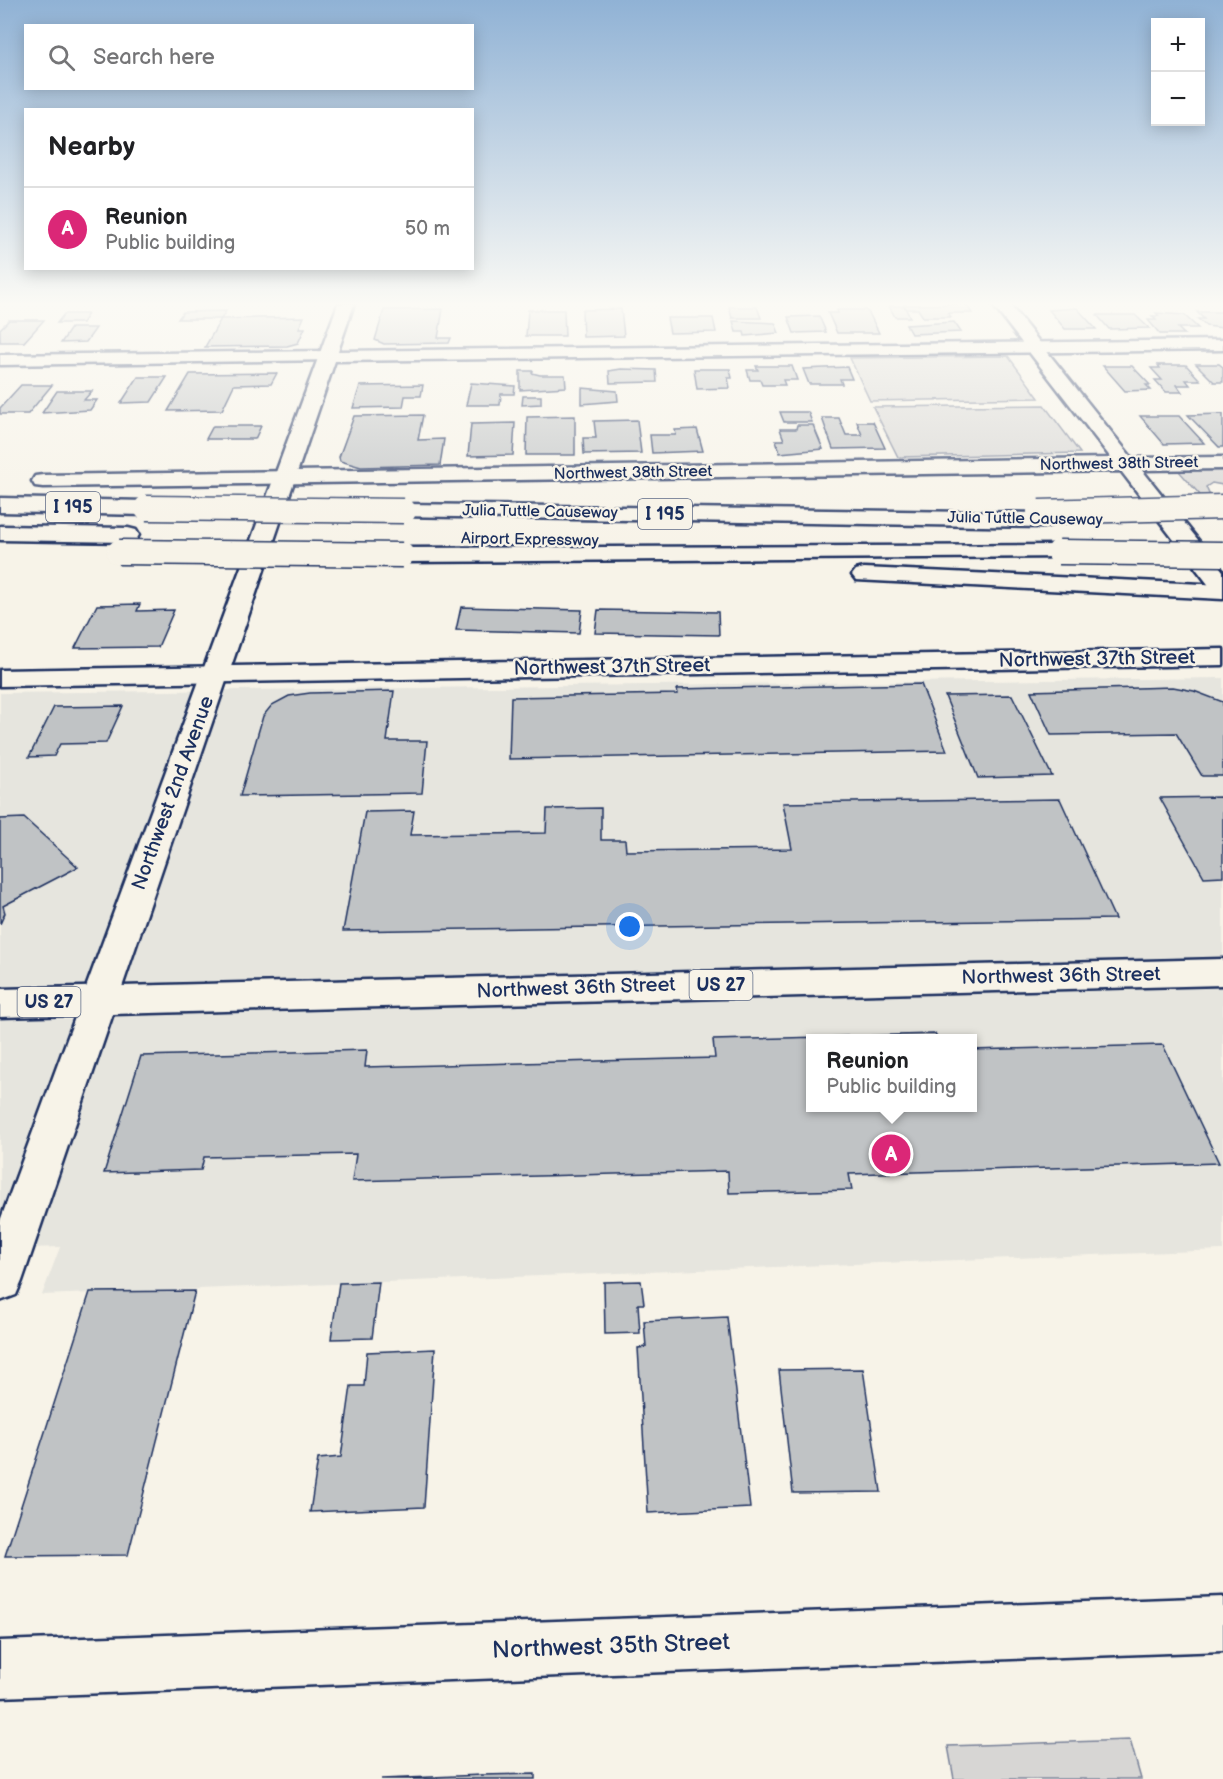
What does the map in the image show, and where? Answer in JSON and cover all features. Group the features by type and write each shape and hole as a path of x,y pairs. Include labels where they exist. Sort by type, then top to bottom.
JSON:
{"main road":[{"name":"Northwest 2nd Avenue","path":"0,1281 317,387"},
{"path":"1066,387 1223,587"},
{"name":"Northwest 38th Street","path":"43,481 1223,463"},
{"name":"Julia Tuttle Causeway","path":"0,506 926,517 1041,516 1223,523"},
{"path":"1041,516 1223,507"},
{"path":"0,533 124,544"},
{"name":"Airport Expressway","path":"402,547 781,543 1059,552"},
{"path":"0,551 124,544 402,547 644,555 1059,552"},
{"name":"Julia Tuttle Causeway","path":"1059,552 1223,554"},
{"path":"644,555 784,571 1223,592"},
{"name":"Northwest 37th Street","path":"0,678 1223,657"},
{"name":"Northwest 36th Street","path":"0,1003 1223,972"},
{"name":"Northwest 35th Street","path":"0,1669 1223,1624"}],"shaded area":[{"path":"863,387 1031,387 1039,398 870,401"},
{"path":"1044,405 1080,453 898,457 873,407"},
{"path":"1223,469 1223,485 1212,483 1206,487 1210,496 1201,496 1178,470"},
{"path":"1223,678 1223,1250 42,1295 60,1247 0,1249 0,693"},
{"path":"1130,1740 1141,1779 954,1779 948,1746"}],"building":[{"path":"19,387 50,387 28,414 0,414 0,408"},
{"path":"131,387 161,387 151,402 121,403"},
{"path":"182,387 233,387 222,410 168,411"},
{"path":"360,387 423,387 421,396 405,396 403,407 353,408"},
{"path":"470,387 515,387 514,394 501,394 500,405 466,405"},
{"path":"520,387 566,387 520,390"},
{"path":"697,387 730,388 697,389"},
{"path":"1121,387 1148,387 1151,390 1125,391"},
{"path":"1161,387 1178,387 1182,392 1166,392"},
{"path":"582,388 617,391 618,401 582,404"},
{"path":"57,391 92,391 84,400 97,400 90,410 42,413"},
{"path":"523,396 541,396 541,404 522,405"},
{"path":"780,412 808,412 812,422 784,422"},
{"path":"1223,414 1223,447 1219,447 1188,415"},
{"path":"423,415 418,440 444,439 440,465 361,467 340,461 339,457 354,416"},
{"path":"575,416 575,455 526,455 527,417"},
{"path":"1140,416 1179,416 1204,443 1164,444"},
{"path":"822,418 839,418 846,435 862,435 857,422 873,422 885,448 833,449"},
{"path":"637,420 641,453 584,454 583,438 596,438 594,421"},
{"path":"515,423 513,455 468,456 471,424"},
{"path":"797,425 813,425 823,449 780,453 776,440 784,440 780,429 796,429"},
{"path":"213,426 261,426 255,439 206,439"},
{"path":"697,429 703,451 652,453 650,435 676,435 675,430"},
{"path":"140,604 137,611 174,610 158,647 75,648 97,605"},
{"path":"461,607 582,610 579,633 456,630"},
{"path":"598,610 718,612 719,635 595,633"},
{"path":"921,684 947,751 509,759 511,697 678,694 677,689"},
{"path":"1173,687 1194,691 1223,702 1223,776 1202,776 1176,733 1051,735 1031,691"},
{"path":"394,691 387,741 427,741 422,793 240,796 263,716 272,705 289,696 310,693"},
{"path":"1012,695 1052,776 978,778 945,696"},
{"path":"123,706 106,743 60,744 54,756 29,757 54,707"},
{"path":"1223,797 1223,876 1204,877 1160,798"},
{"path":"1060,799 1115,919 343,931 365,812 414,811 410,835 546,833 547,809 601,808 601,840 625,840 626,851 792,849 783,803"},
{"path":"24,818 78,867 3,906 5,913 0,924 0,819"},
{"path":"806,1037 806,1112 977,1112 977,1050 1163,1045 1219,1163 849,1174 852,1190 729,1193 728,1171 352,1181 356,1154 204,1157 201,1170 104,1173 141,1056 367,1050 365,1067 715,1058 713,1040"},
{"path":"641,1281 644,1304 638,1304 640,1333 605,1334 604,1282"},
{"path":"379,1282 372,1338 331,1339 339,1283"},
{"path":"195,1291 128,1555 5,1556 90,1292"},
{"path":"727,1317 750,1508 648,1513 638,1348 646,1347 644,1321"},
{"path":"435,1349 424,1507 310,1512 318,1459 341,1457 351,1386 364,1386 367,1352"},
{"path":"863,1369 881,1492 793,1493 779,1370"},
{"path":"535,1774 535,1779 381,1779 482,1775"}],"place":[{"name":"Reunion","path":"891,1154"}]}
